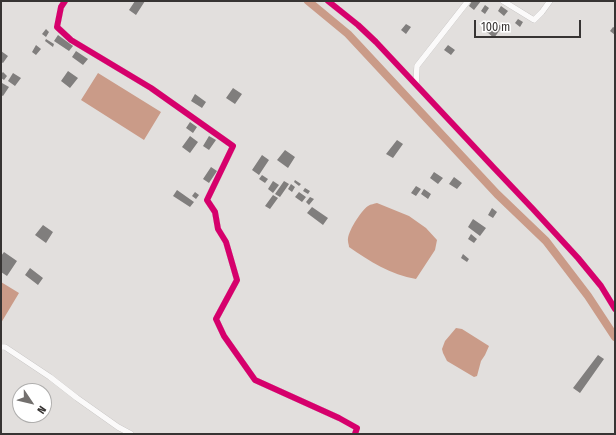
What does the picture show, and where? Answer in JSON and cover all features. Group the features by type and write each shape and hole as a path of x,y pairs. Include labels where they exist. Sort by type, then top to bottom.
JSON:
{"street":[{"path":"65,1 61,7 57,27 71,40 151,88 233,146 206,200 215,212 218,229 226,242 237,280 216,320 224,336 256,380 339,418 357,428 355,434"},
{"path":"328,1 358,25 376,42 532,208 578,258 601,286 615,309"},
{"path":"416,84 417,66 468,1"},
{"path":"503,1 534,20 550,1"},
{"path":"1,348 5,347 50,377 118,427 131,434"},
{"path":"118,427 123,433 122,434"}],"shaded area":[{"path":"98,73 161,112 144,140 81,100"},
{"path":"377,203 409,216 426,228 437,240 435,250 416,279 389,271 349,247 348,237 355,222 368,206"},
{"path":"1,282 19,293 1,323"},
{"path":"456,328 462,329 489,346 481,361 477,376 474,377 447,361 443,353 442,349 445,341"}],"building":[{"path":"135,1 145,1 136,15 129,10"},
{"path":"472,1 481,1 474,10 469,6"},
{"path":"485,5 489,8 485,14 481,11"},
{"path":"501,6 508,11 504,16 498,11"},
{"path":"518,19 523,22 520,27 515,23"},
{"path":"494,21 502,27 494,38 487,32"},
{"path":"406,24 411,27 406,34 401,30"},
{"path":"613,27 615,28 615,35 610,31"},
{"path":"46,29 49,32 46,37 42,34"},
{"path":"58,35 73,46 69,51 54,41"},
{"path":"46,39 54,44 53,47 45,41"},
{"path":"36,45 41,49 36,55 32,52"},
{"path":"448,45 455,50 451,55 444,50"},
{"path":"1,51 8,56 3,63 1,62"},
{"path":"76,51 88,59 83,65 72,57"},
{"path":"68,71 78,78 70,88 61,81"},
{"path":"3,72 7,76 4,80 1,78 1,74"},
{"path":"13,73 21,78 15,86 8,81"},
{"path":"2,83 9,87 3,96 1,95"},
{"path":"233,88 242,94 235,104 226,98"},
{"path":"195,94 206,102 202,108 191,101"},
{"path":"190,122 197,127 193,133 186,128"},
{"path":"190,136 198,142 190,153 182,147"},
{"path":"209,136 216,140 209,150 203,146"},
{"path":"397,140 403,144 393,158 386,154"},
{"path":"285,150 295,157 288,168 277,160"},
{"path":"262,155 269,160 259,175 252,170"},
{"path":"211,167 217,171 209,183 203,179"},
{"path":"434,172 443,178 438,184 430,178"},
{"path":"262,175 268,179 265,183 259,179"},
{"path":"454,177 462,183 457,189 449,184"},
{"path":"295,180 301,184 299,186 294,182"},
{"path":"273,181 279,185 273,193 268,189"},
{"path":"284,181 289,184 280,197 275,194"},
{"path":"291,184 295,187 292,192 288,189"},
{"path":"416,186 421,189 416,196 411,193"},
{"path":"305,188 310,191 308,194 303,191"},
{"path":"424,189 431,194 428,199 421,194"},
{"path":"177,190 194,202 190,207 173,196"},
{"path":"195,192 199,195 196,199 192,196"},
{"path":"299,192 306,197 302,202 295,197"},
{"path":"273,195 278,198 270,209 265,206"},
{"path":"310,197 314,199 309,205 306,202"},
{"path":"312,207 328,218 323,225 307,213"},
{"path":"492,208 497,212 493,218 488,215"},
{"path":"473,219 486,228 480,236 468,227"},
{"path":"43,225 53,232 46,243 35,235"},
{"path":"471,234 477,239 474,243 468,239"},
{"path":"4,252 17,261 7,276 1,272 1,256"},
{"path":"463,254 469,259 467,262 461,258"},
{"path":"30,268 43,278 38,285 25,275"},
{"path":"598,355 604,359 580,393 573,388"}],"waterway":[{"path":"308,1 348,34 497,194 546,241 588,296 615,337"}],"cycle path":[{"path":"65,1 61,7 57,27 71,40 151,88 233,146 207,200 215,212 218,229 226,242 237,280 216,319 224,336 255,380 339,418 357,428 355,434"},
{"path":"328,1 358,25 376,42 532,208 578,258 601,286 615,309"}]}
